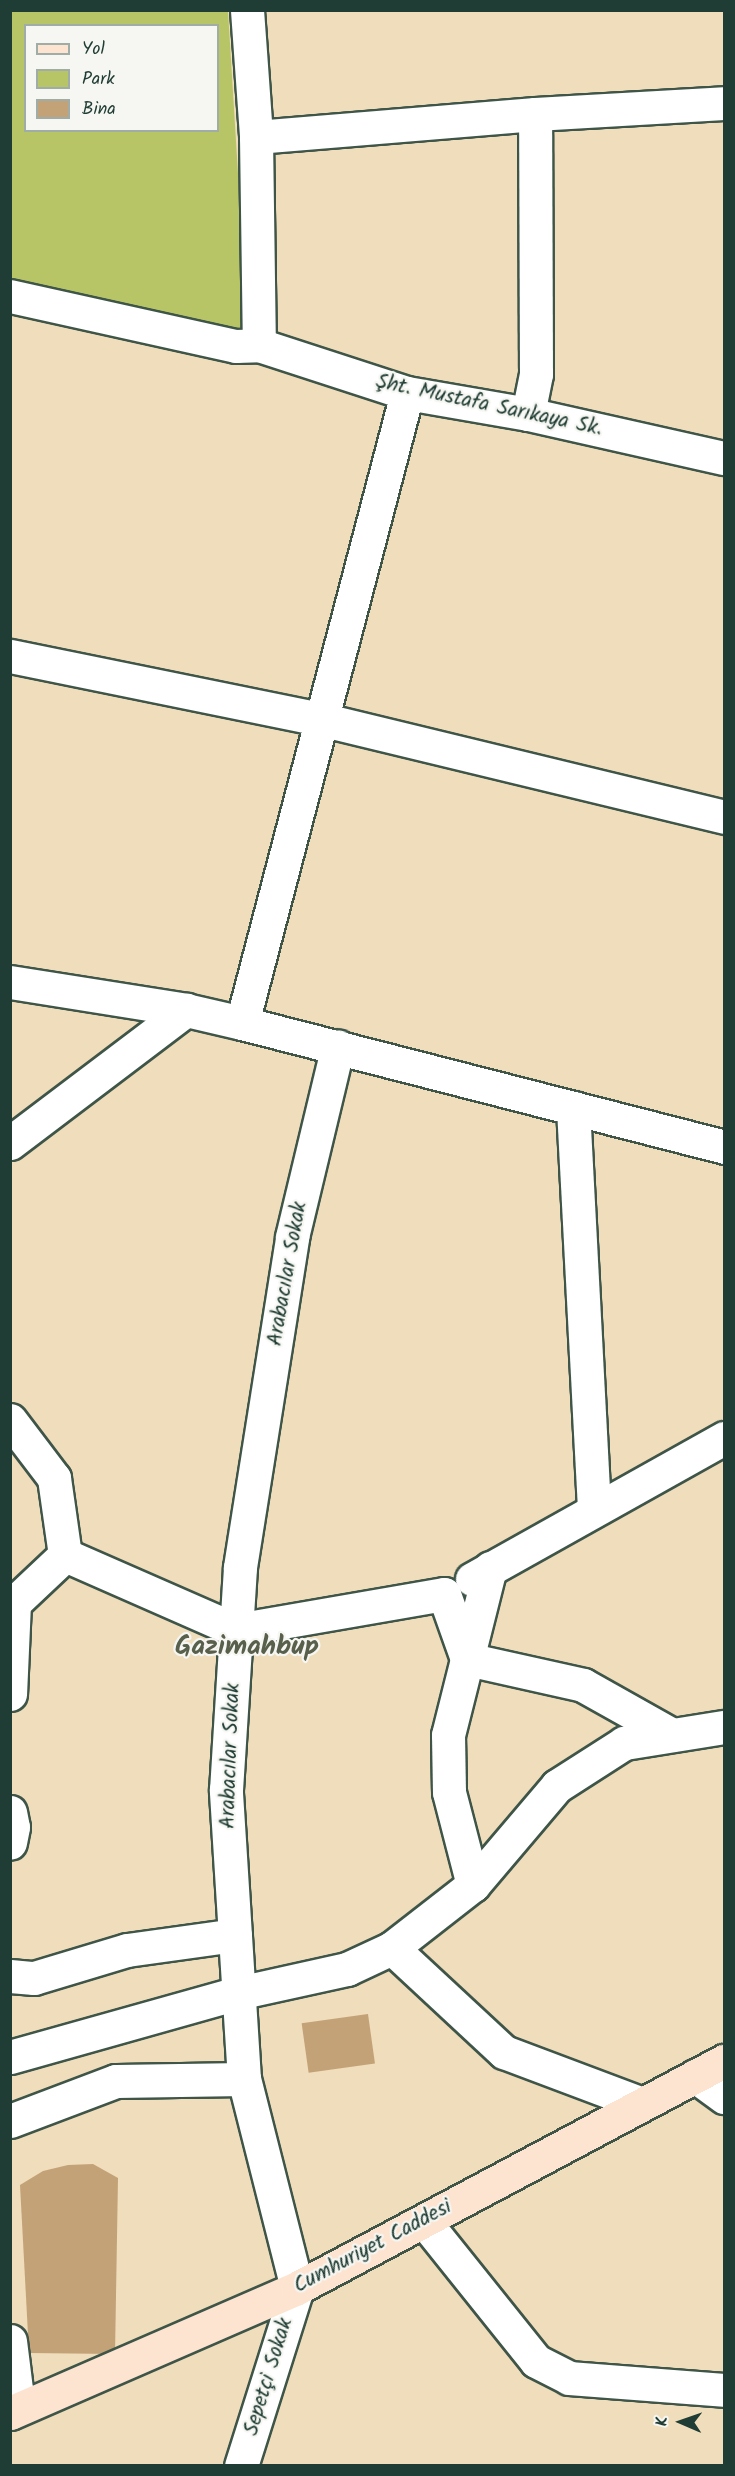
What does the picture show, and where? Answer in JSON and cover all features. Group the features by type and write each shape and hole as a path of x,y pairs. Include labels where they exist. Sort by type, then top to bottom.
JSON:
{"main road":[{"name":"Cumhuriyet Caddesi","path":"11,2412 297,2288 724,2061"}],"street":[{"path":"247,10 256,137 258,345"},
{"path":"256,137 535,114 724,103"},
{"path":"528,414 536,374 535,114"},
{"name":"Şht. Mustafa Sarıkaya Sk.","path":"10,296 236,346 258,345 407,393 528,414 724,458"},
{"path":"242,1023 407,393"},
{"path":"10,656 320,719 724,818"},
{"path":"10,982 186,1010 242,1023 338,1046 724,1148"},
{"path":"10,1143 186,1010"},
{"name":"Arabacılar Sokak","path":"297,2288 244,2079 226,1790 240,1567 292,1237 338,1046"},
{"path":"573,1108 594,1509"},
{"path":"10,1420 54,1478 65,1555"},
{"path":"65,1555 236,1630 444,1594 724,1438"},
{"path":"10,1694 12,1603 65,1555"},
{"path":"473,1885 449,1792 448,1735 490,1568"},
{"path":"444,1594 467,1659"},
{"path":"467,1659 583,1685 672,1735"},
{"path":"10,2057 238,1993 347,1969 392,1948 473,1885 557,1786 624,1743 724,1727"},
{"path":"10,1812 13,1827 10,1843"},
{"path":"10,1976 34,1978 128,1950 235,1935"},
{"path":"392,1948 504,2052 642,2104"},
{"path":"695,2076 724,2097"},
{"path":"10,2121 116,2081 244,2079"},
{"path":"424,2221 536,2361 569,2378 724,2390"},
{"name":"Sepetçi Sokak","path":"241,2466 297,2288"},
{"path":"10,2341 16,2389 11,2412"}],"green space":[{"path":"10,11 228,11 248,336 11,282"}],"building":[{"path":"368,2014 375,2064 309,2073 302,2023"},
{"path":"93,2164 118,2178 115,2354 29,2353 20,2185 43,2171 68,2165"}],"district":[{"name":"Gazimahbup","path":"247,1647"}]}
